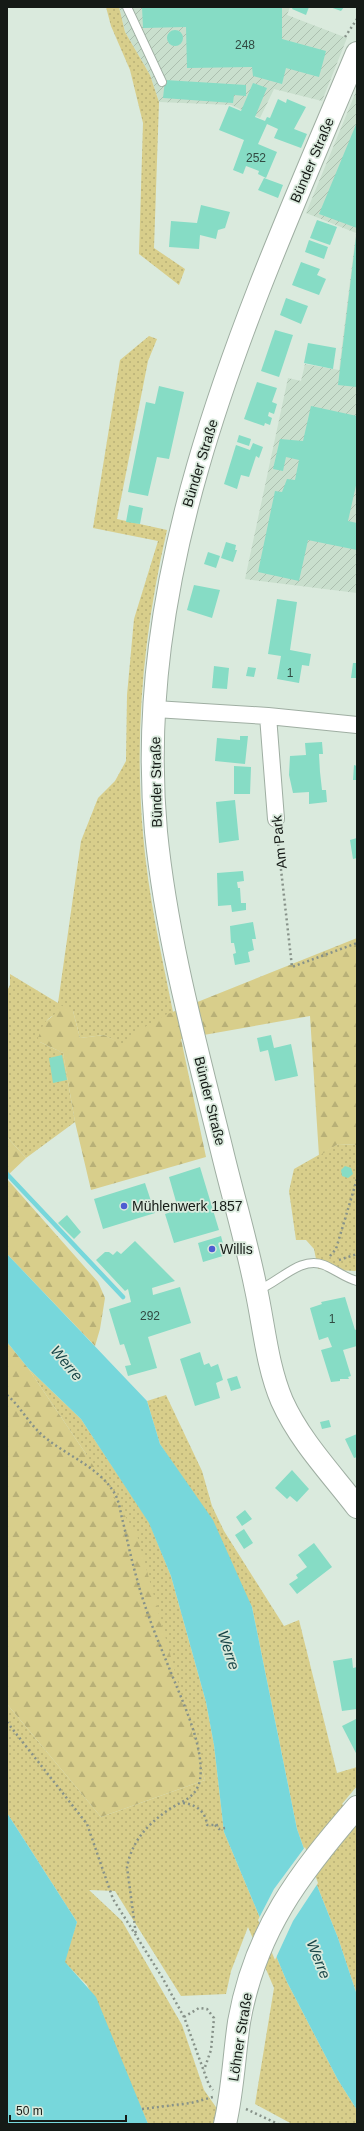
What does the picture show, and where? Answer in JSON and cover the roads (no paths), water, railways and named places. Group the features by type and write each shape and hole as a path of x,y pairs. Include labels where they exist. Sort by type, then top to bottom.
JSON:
{"main road":[{"name":"Bünder Straße","path":"349,48 265,272 202,449 183,519 169,583 159,649 155,709 154,770 156,832 168,917 185,1000 257,1291 265,1340 281,1398 307,1444 357,1507"},
{"name":"Löhner Straße","path":"225,2124 230,2101 239,2022 247,1986 262,1944 278,1910 292,1887 355,1810"}],"street":[{"path":"155,709 268,716 357,725"},
{"name":"Am Park","path":"268,716 276,819"}],"lane":[{"path":"127,7 162,82"},
{"path":"257,1291 300,1266 312,1262 324,1264 345,1278 357,1282"}],"water":[{"name":"Werre","path":"7,1254 147,1401 160,1444 213,1520 252,1607 297,1829 316,1883 338,1938 357,1995 357,2110 338,2080 287,1982 224,1832 214,1745 206,1702 171,1576 149,1523 81,1419 28,1368 7,1342"},
{"path":"7,1813 77,1922 65,1962 96,1997 148,2124 7,2124"}],"waterway":[{"path":"7,1174 123,1297"}],"place":[{"name":"Mühlenwerk 1857","path":"124,1206"},
{"name":"Willis","path":"212,1249"}]}
